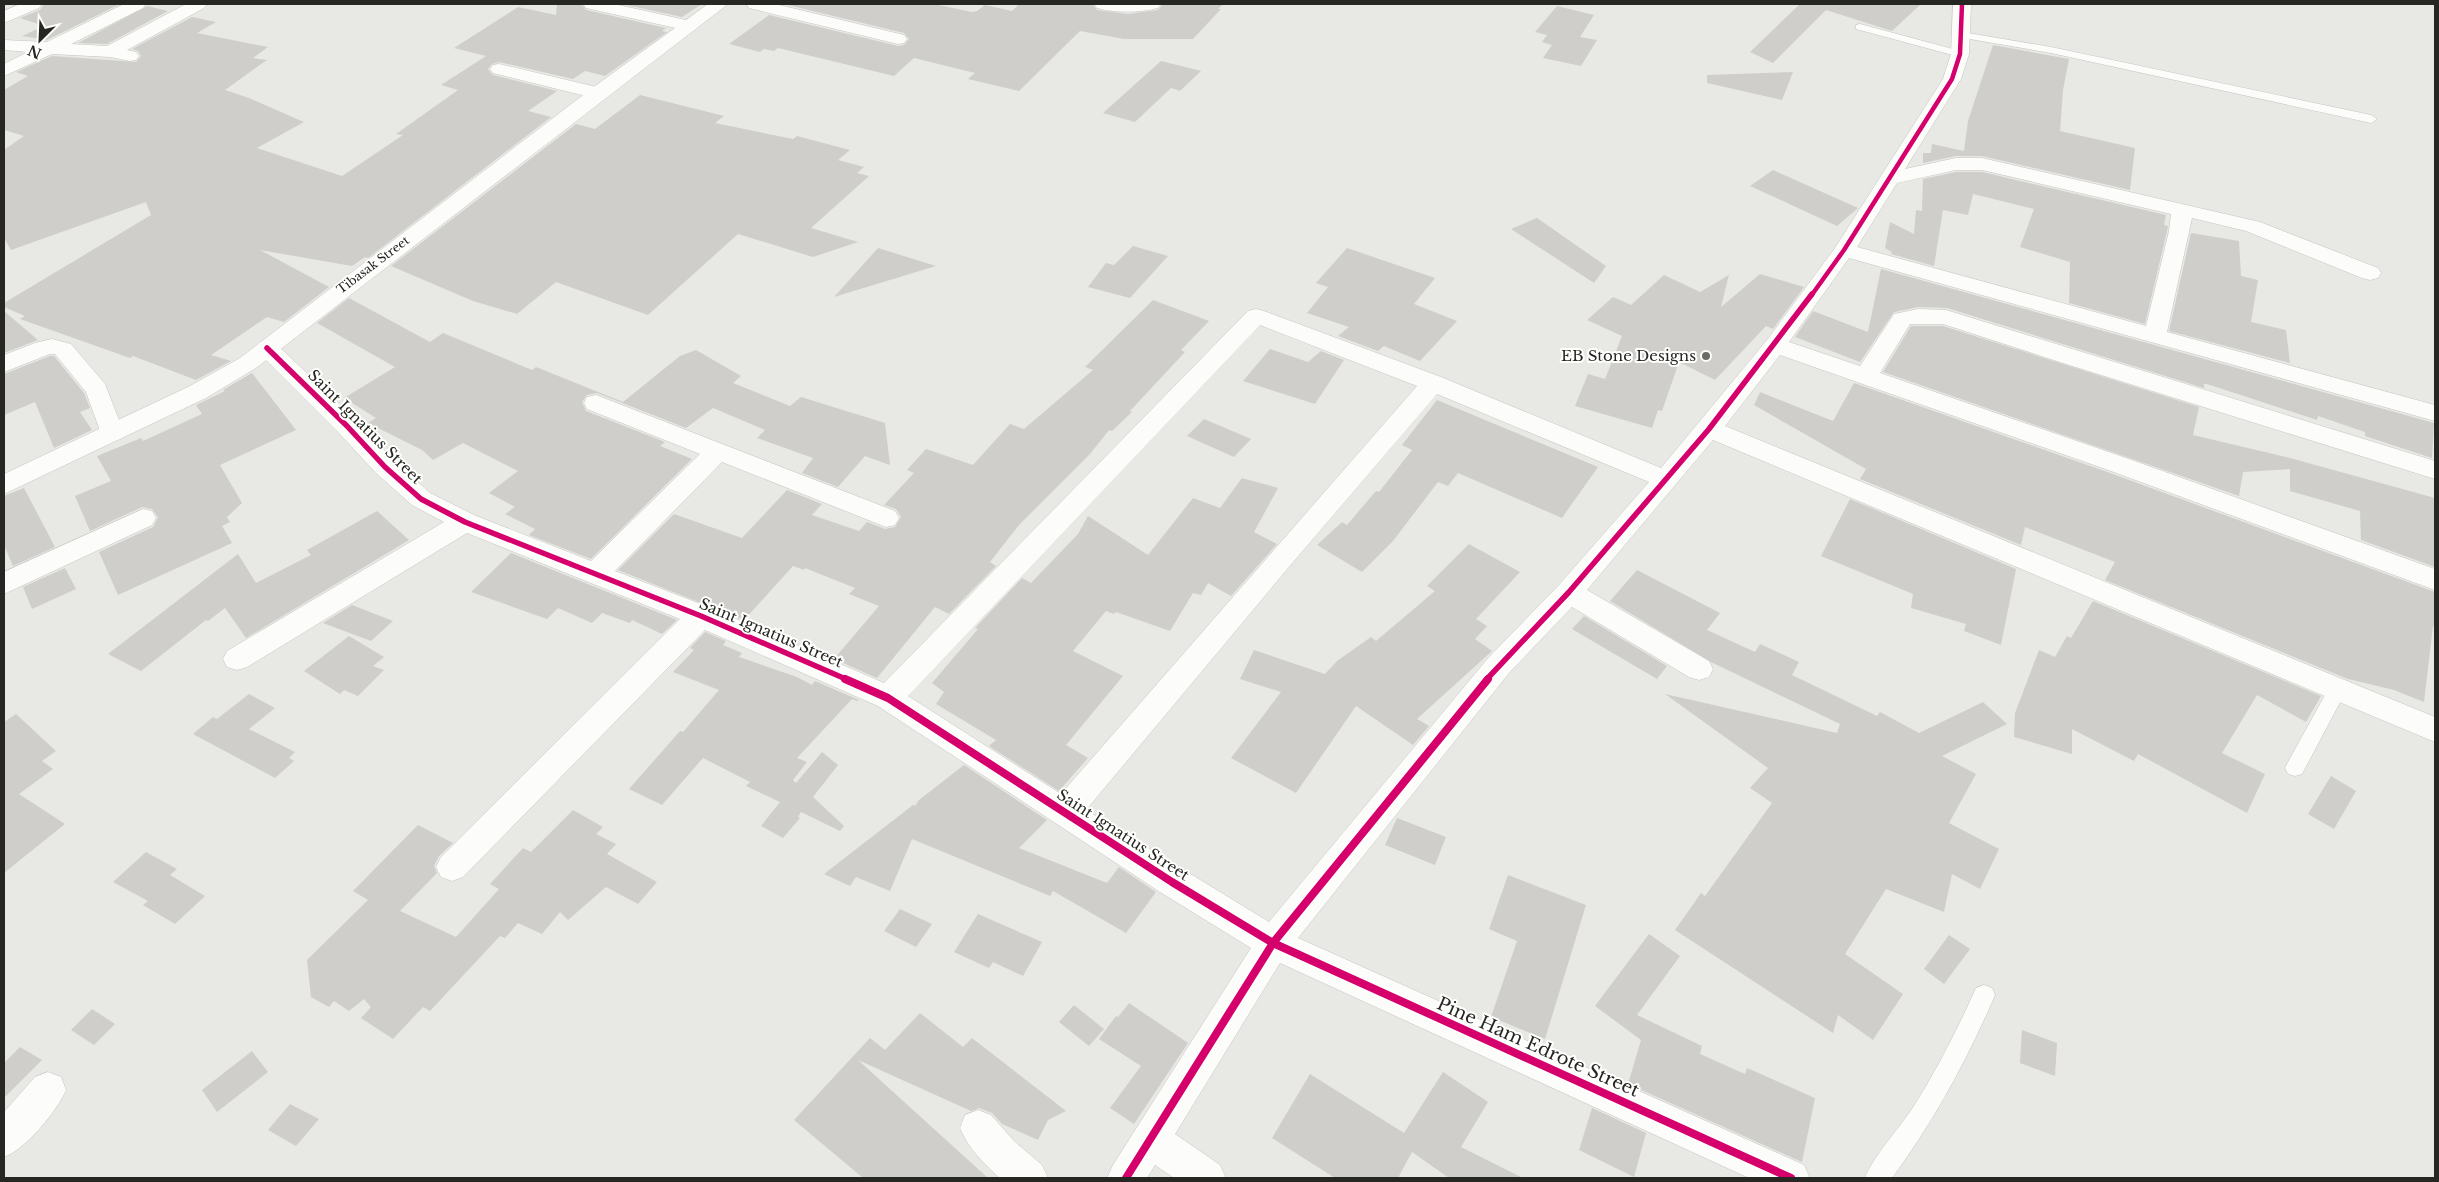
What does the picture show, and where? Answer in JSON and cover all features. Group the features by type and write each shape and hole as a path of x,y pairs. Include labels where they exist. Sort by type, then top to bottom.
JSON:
{"street":[{"path":"4,18 33,4"},
{"path":"4,71 137,4"},
{"path":"110,52 198,4"},
{"path":"592,4 689,26"},
{"name":"Tibasak Street","path":"4,485 223,378 267,348 598,93 719,4"},
{"path":"755,4 898,39"},
{"path":"1106,4 1139,7 1152,4"},
{"path":"1126,1178 1273,943 1498,664 1569,592 1667,480 1775,344 1844,250 1952,79 1961,44 1962,4"},
{"path":"4,44 110,52 130,56"},
{"path":"499,69 598,93"},
{"path":"1891,178 1956,164 1974,163 2253,226 2370,273"},
{"path":"2155,336 2180,231 2182,211"},
{"path":"1844,250 2435,413"},
{"path":"1866,376 1902,319 1911,316 1930,315 1946,317 2084,362 2435,470"},
{"path":"888,698 1256,316 1433,383 1667,480"},
{"path":"1775,344 2120,465 2435,580"},
{"path":"4,364 43,348 52,346 63,349 97,390 112,432"},
{"name":"Saint Ignatius Street","path":"267,348 347,426 385,467 422,499 465,522 701,616 888,698 1172,882 1273,943"},
{"path":"1065,812 1278,561 1433,383"},
{"path":"596,404 886,518"},
{"path":"1709,429 2337,691 2435,730"},
{"path":"595,574 718,451"},
{"path":"4,584 143,518"},
{"path":"237,659 465,522"},
{"path":"1569,592 1699,669"},
{"path":"452,867 701,616"},
{"name":"Pine Ham Edrote Street","path":"1273,943 1791,1178"},
{"path":"4,1139 48,1090"},
{"path":"978,1128 1001,1154 1029,1178"},
{"path":"1151,1140 1207,1178"}],"lane":[{"path":"1860,27 1961,44 2051,50 2371,119"},
{"path":"2295,768 2337,691"},
{"path":"1878,1178 1905,1141 1942,1083 1984,995"}],"building":[{"path":"44,4 120,4 47,40 22,36 44,26 20,18 40,10"},
{"path":"557,4 581,4 586,10 666,28 662,31 667,32 605,76 585,71 573,79 499,62 492,64 488,69 493,75 557,91 528,111 551,117 368,258 365,257 352,266 260,250 329,287 284,322 267,317 211,355 231,361 196,380 133,356 130,358 20,319 25,316 4,307 4,303 151,215 146,202 11,250 4,238 4,150 24,136 4,130 4,90 28,76 16,72 52,56 136,62 141,56 138,51 132,49 192,17 216,22 197,33 268,47 253,58 267,60 225,90 249,98 304,122 257,148 342,176 403,135 396,134 458,90 441,85 486,56 454,48 518,7 556,15"},
{"path":"622,4 702,4 682,17"},
{"path":"784,4 934,4 972,12 985,5 1012,11 1019,4 1092,4 1097,10 1128,14 1158,10 1163,4 1223,4 1218,9 1221,9 1193,39 1124,39 1080,31 1019,91 968,79 975,73 914,58 894,76 778,48 774,51 764,49 760,52 729,44 769,15 898,46 904,45 909,39 904,33"},
{"path":"1800,4 1921,4 1892,31 1826,10 1773,63 1750,52"},
{"path":"147,6 168,11 107,44 78,43"},
{"path":"1557,6 1594,15 1580,37 1597,40 1581,66 1543,58 1552,45 1542,42 1547,35 1535,32"},
{"path":"1993,45 2069,59 2063,90 2060,131 2135,148 2130,190 1982,156 1956,156 1923,163 1923,153 1931,153 1932,144 1964,151 1968,121"},
{"path":"1161,61 1201,71 1180,91 1171,88 1135,122 1103,113"},
{"path":"1793,72 1782,100 1707,83 1707,75"},
{"path":"640,95 724,116 715,123 793,139 797,136 850,150 838,160 864,167 857,173 869,176 811,228 858,242 813,257 738,234 648,315 556,282 517,314 473,301 391,266 576,124 595,129"},
{"path":"1773,170 1858,208 1837,226 1750,186"},
{"path":"1956,172 1982,172 2166,215 2164,225 2168,226 2145,324 2069,303 2070,262 2020,247 2034,209 1973,194 1968,215 1943,210 1934,266 1891,254 1892,252 1885,248 1890,222 1914,234 1916,210 1922,211 1923,179"},
{"path":"1537,218 1606,266 1594,283 1511,229"},
{"path":"2191,233 2239,241 2241,276 2258,280 2251,322 2286,330 2290,363 2169,331"},
{"path":"1133,246 1168,256 1130,298 1088,287 1106,263 1114,265"},
{"path":"878,248 936,266 834,297"},
{"path":"1347,248 1435,278 1414,304 1457,321 1420,361 1384,346 1378,351 1338,336 1349,327 1307,313 1328,287 1316,283"},
{"path":"1881,269 2434,423 2432,458 2365,436 2365,432 2318,416 2317,420 2207,384 2204,384 2204,388 1947,308 1918,307 1894,312 1860,362 1795,337 1813,311 1868,332"},
{"path":"1760,274 1804,287 1773,329 1766,326 1715,380 1679,362 1662,411 1658,410 1652,428 1575,406 1588,374 1605,379 1622,336 1587,320 1613,297 1631,305 1664,275 1700,292 1729,275 1721,307"},
{"path":"349,298 430,342 443,333 532,370 536,367 623,402 680,356 696,350 741,376 733,383 790,406 801,397 885,423 890,465 865,456 838,487 802,473 813,458 757,438 765,430 713,408 686,428 597,393 587,395 582,402 586,411 665,442 660,446 692,459 591,559 529,535 535,529 505,514 515,507 489,493 518,471 463,443 433,460 422,450 368,423 376,418 344,398 395,367 317,323"},
{"path":"1153,300 1209,321 1181,350 1185,352 1130,411 1132,412 1112,431 1109,430 1090,454 1019,525 990,562 996,566 949,614 935,607 877,678 834,659 879,606 849,594 855,588 805,568 804,570 793,566 744,620 618,570 674,514 742,538 787,490 822,504 812,515 859,531 867,522 885,529 895,527 901,517 896,509 884,505 914,473 907,470 926,449 973,465 1010,424 1024,429 1093,370 1085,367"},
{"path":"4,311 38,340 4,353"},
{"path":"1911,326 1943,326 2199,407 2193,435 2290,458 2435,498 2435,567 2361,540 2360,511 2290,491 2290,469 2243,472 2239,496 1883,372"},
{"path":"1270,349 1308,362 1321,351 1344,360 1315,404 1243,381"},
{"path":"54,356 84,393 90,408 80,412 92,430 54,448 35,402 4,415 4,374"},
{"path":"252,373 296,430 220,465 242,503 227,517 230,522 222,526 232,543 118,595 99,552 153,527 158,517 152,509 142,507 90,531 75,496 111,481 97,456 141,438 143,441 202,414 196,405 225,391 223,390"},
{"path":"1854,383 2110,473 2435,592 2435,627 2433,626 2424,702 2394,690 2348,679 2105,580 2115,562 2025,527 2021,545 1860,479 1866,469 1754,405 1760,392 1833,421"},
{"path":"1437,400 1598,467 1562,518 1458,473 1448,486 1438,482 1393,541 1362,572 1317,545 1342,522 1347,525 1376,491 1379,492 1412,450 1402,445"},
{"path":"1204,419 1251,439 1234,457 1187,436"},
{"path":"1242,478 1278,488 1254,532 1277,544 1231,596 1208,583 1201,595 1193,593 1170,631 1116,612 1114,614 1106,611 1073,651 1123,676 1066,745 1088,758 1059,791 989,746 996,740 936,704 944,692 932,683 978,629 975,628 1022,578 1031,583 1078,534 1088,516 1148,555 1193,498 1220,508"},
{"path":"24,488 55,547 13,566 4,545 4,496"},
{"path":"1850,499 2016,569 2001,645 1964,631 1966,624 1911,608 1913,594 1821,556"},
{"path":"377,511 409,540 246,638 225,608 208,621 206,620 141,671 108,654 238,554 256,583 311,555 307,550"},
{"path":"1469,544 1520,572 1476,619 1487,626 1475,639 1492,651 1417,719 1429,726 1413,745 1356,706 1296,793 1231,758 1281,692 1240,679 1254,650 1325,674 1337,661 1371,637 1376,641 1435,591 1427,586"},
{"path":"511,553 677,620 662,634 632,620 630,623 602,613 592,623 558,608 547,619 471,592"},
{"path":"65,568 76,589 32,609 23,587"},
{"path":"1637,570 1720,613 1707,630 1755,652 1760,644 1799,662 1792,675 1877,716 1880,712 1919,733 1983,702 2007,724 1942,756 1976,774 1949,823 1999,849 1980,889 1952,874 1944,912 1886,889 1845,954 1903,994 1873,1040 1838,1015 1833,1033 1675,930 1701,893 1705,896 1772,803 1750,788 1768,768 1665,694 1837,733 1840,724 1711,662 1610,601"},
{"path":"2093,601 2321,696 2306,722 2257,695 2222,753 2265,774 2247,813 2138,754 2134,761 2072,729 2072,754 2014,737 2015,713 2039,650 2055,657 2067,636 2071,638"},
{"path":"352,605 393,621 371,641 323,623"},
{"path":"1584,616 1667,666 1657,679 1572,629"},
{"path":"705,632 726,641 723,645 742,653 739,657 797,677 812,685 815,681 859,700 852,699 797,758 807,762 793,780 796,783 822,752 838,765 813,797 844,826 840,831 801,812 798,817 800,818 783,838 761,826 780,802 746,786 750,782 703,758 662,805 629,789 680,731 683,732 719,690 673,672 694,650 690,648"},
{"path":"349,636 384,657 373,666 384,670 358,696 344,690 340,694 304,671"},
{"path":"249,694 275,708 249,729 295,752 289,758 294,761 275,778 193,734 213,717 217,719"},
{"path":"16,714 56,751 42,761 53,769 19,794 65,824 4,873 4,722"},
{"path":"964,765 1047,820 1019,848 1107,883 1119,867 1156,892 1126,933 1053,891 1050,896 912,839 890,891 856,877 850,886 824,874 913,805 915,806 919,800"},
{"path":"2331,776 2356,791 2334,829 2308,814"},
{"path":"573,810 603,827 596,834 616,844 607,854 657,882 638,904 606,887 568,920 560,912 542,934 518,923 505,938 500,936 430,1011 423,1007 393,1039 361,1018 371,1007 364,999 349,1011 334,1001 329,1007 311,997 307,960 368,900 353,891 418,825 453,843 439,856 434,866 437,873 400,911 456,937 499,889 490,884 523,848 531,852"},
{"path":"1397,818 1446,837 1435,865 1385,845"},
{"path":"146,852 177,869 170,875 205,896 175,924 143,905 148,901 113,882"},
{"path":"1508,875 1586,905 1545,1039 1491,1017 1517,941 1489,929"},
{"path":"900,909 932,924 916,947 884,931"},
{"path":"978,914 1042,942 1023,976 993,962 989,968 954,952"},
{"path":"1649,934 1680,956 1637,1015 1702,1046 1700,1054 1745,1074 1747,1068 1815,1098 1802,1162 1628,1084 1641,1040 1595,1006"},
{"path":"1949,935 1970,949 1944,984 1924,969"},
{"path":"1129,1003 1188,1043 1134,1124 1110,1108 1141,1066 1099,1039 1116,1016 1118,1017"},
{"path":"1074,1005 1104,1029 1089,1046 1059,1022"},
{"path":"92,1009 115,1024 94,1045 71,1030"},
{"path":"920,1013 963,1047 972,1038 1066,1111 1048,1120 1038,1140 1002,1124 992,1113 979,1108 971,1111 858,1060 988,1178 863,1178 794,1120 870,1038 885,1050"},
{"path":"2022,1030 2057,1043 2055,1076 2020,1063"},
{"path":"20,1047 42,1060 4,1098 4,1063"},
{"path":"252,1051 268,1072 217,1112 202,1090"},
{"path":"1443,1072 1488,1102 1461,1147 1523,1178 1449,1178 1412,1152 1398,1178 1335,1178 1272,1138 1310,1074 1404,1133"},
{"path":"290,1104 319,1119 296,1146 268,1130"},
{"path":"1592,1108 1646,1133 1634,1177 1579,1150"}],"cycle path":[{"path":"1126,1178 1273,943 1499,665 1569,592 1709,429 1775,345 1844,250 1952,79 1960,54 1962,4"},
{"path":"267,348 347,426 385,467 421,499 465,522 701,616 888,698 1172,882 1273,943 1791,1178"}],"place":[{"name":"EB Stone Designs","path":"1706,356"}]}
